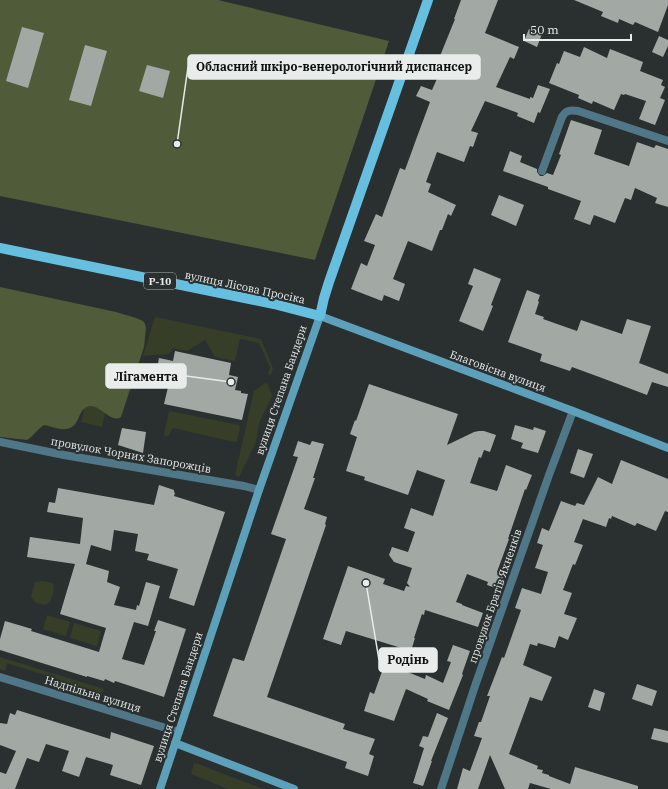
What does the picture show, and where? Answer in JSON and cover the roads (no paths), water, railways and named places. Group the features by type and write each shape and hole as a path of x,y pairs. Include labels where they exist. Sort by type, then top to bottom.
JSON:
{"main road":[{"name":"вулиця Степана Бандери","path":"160,789 259,490 320,316 329,282 428,0"},
{"name":"вулиця Лісова Просіка","path":"0,248 274,304 320,316"},
{"name":"Благовісна вулиця","path":"320,316 668,448"},
{"path":"175,743 294,789"}],"street":[{"path":"542,171 562,118 567,111 570,110 578,111 668,141"},
{"name":"провулок Братів Яхненків","path":"441,789 477,679 573,411"},
{"name":"провулок Чорних Запорожців","path":"0,442 259,490"},
{"name":"Надпільна вулиця","path":"0,677 179,732"}],"place":[{"name":"Обласний шкіро-венерологічний диспансер","path":"177,144"},
{"name":"Лігамента","path":"231,382"},
{"name":"Родінь","path":"366,583"}]}
